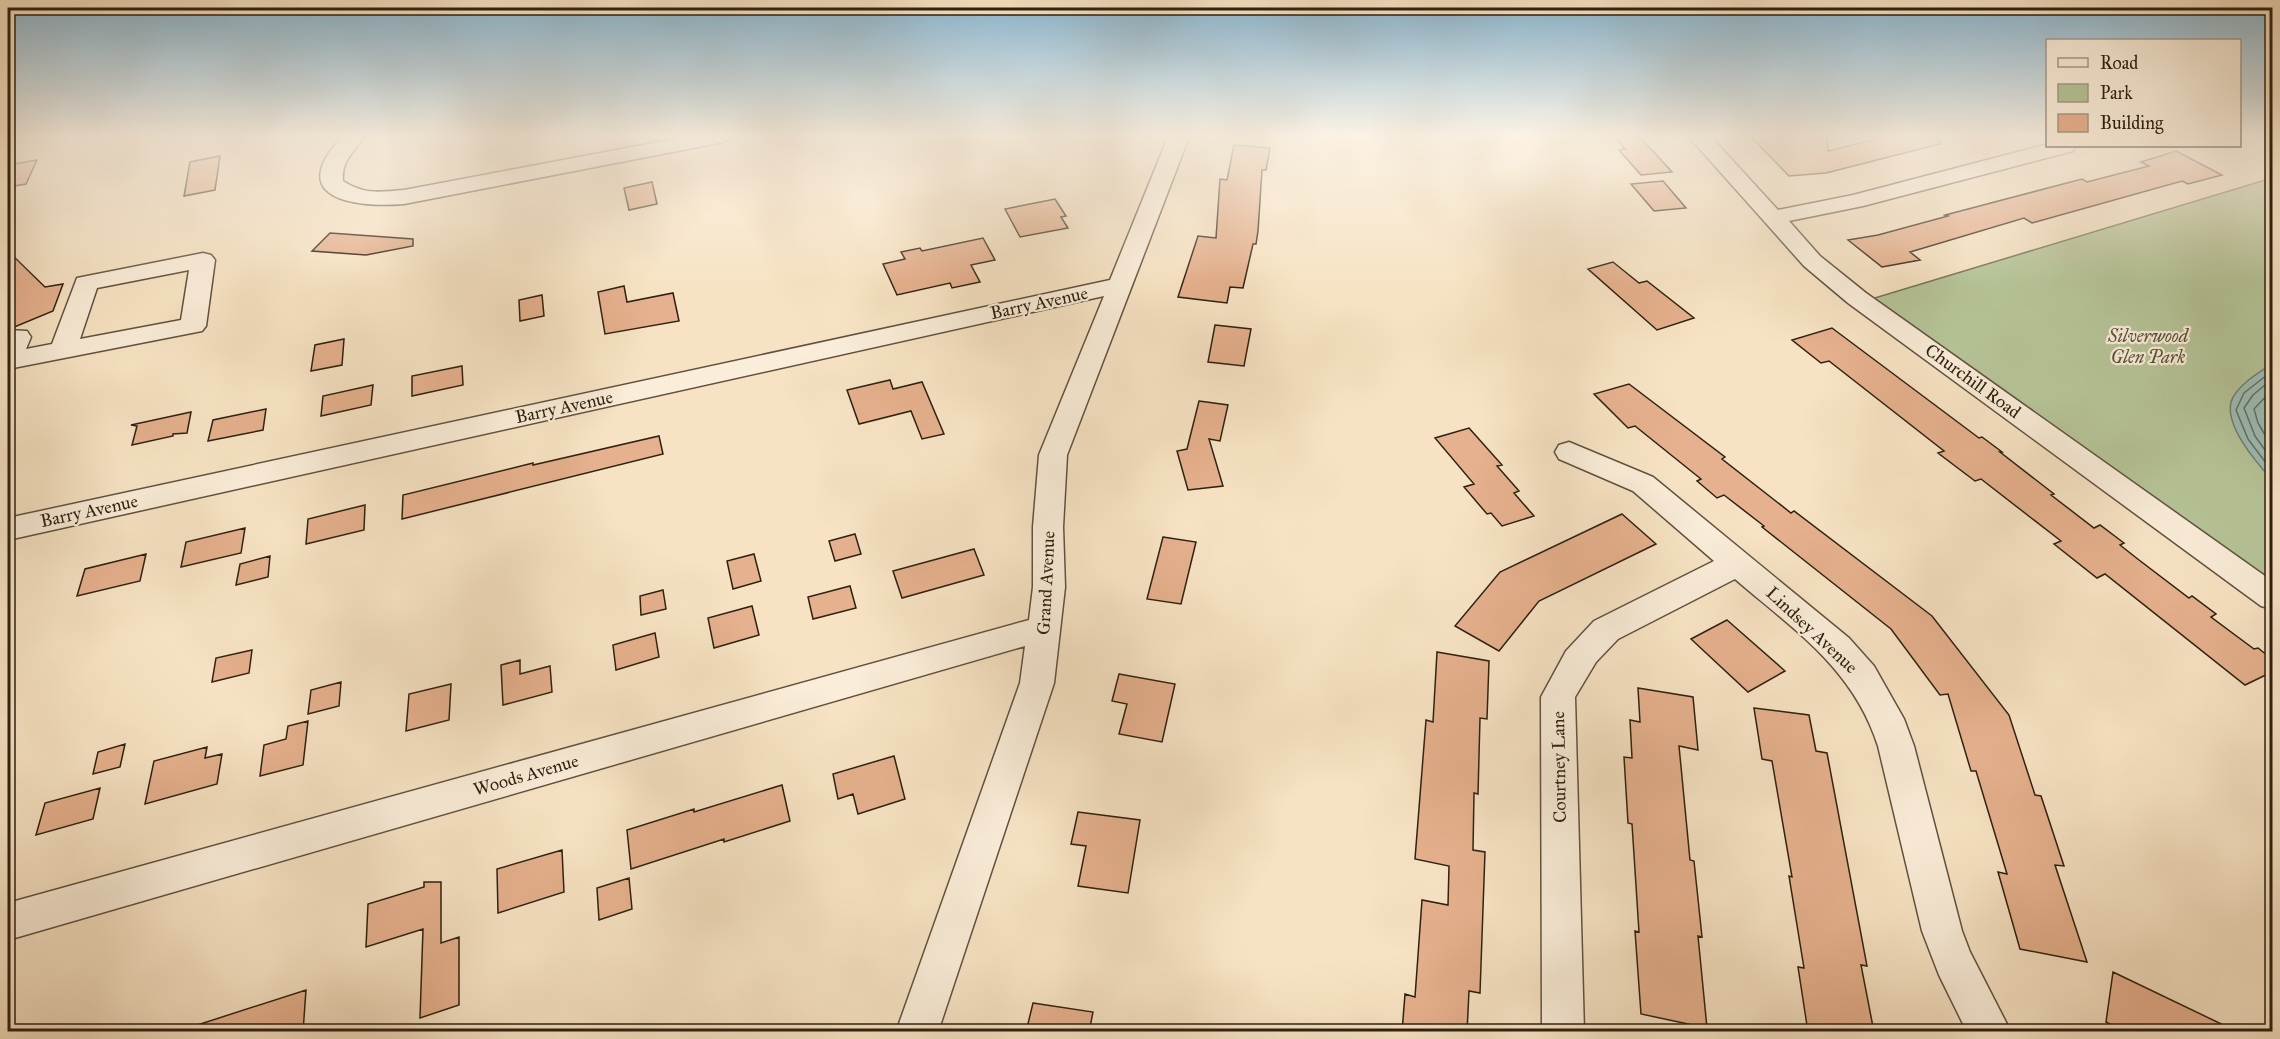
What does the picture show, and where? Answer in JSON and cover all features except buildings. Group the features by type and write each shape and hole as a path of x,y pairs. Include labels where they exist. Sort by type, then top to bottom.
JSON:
{"street":[{"path":"334,185 353,197 379,199 404,197 464,185"},
{"name":"Grand Avenue","path":"917,1032 1037,683 1046,628 1049,587 1048,527 1053,455 1160,185"},
{"name":"Churchill Road","path":"1742,185 1812,261 1857,298 2272,597"},
{"path":"1772,218 1855,201 1913,185"},
{"path":"8,361 63,351 193,326 203,260 86,282 63,351"},
{"name":"Barry Avenue","path":"8,529 1120,285"},
{"path":"8,338 18,337 8,361"},
{"name":"Lindsey Avenue","path":"1569,452 1643,484 1837,647 1862,676 1878,700 1896,746 1942,931 1953,961 1990,1032"},
{"name":"Courtney Lane","path":"1563,1032 1558,697 1576,662 1593,641 1606,630 1738,563"},
{"name":"Woods Avenue","path":"8,922 1046,628"}],"green space":[{"name":"Silverwood Glen Park","path":"2247,185 2272,185 2272,590 1868,300"}],"water":[{"path":"2272,364 2272,480 2237,433 2230,412 2231,402 2238,390 2248,380"}]}
